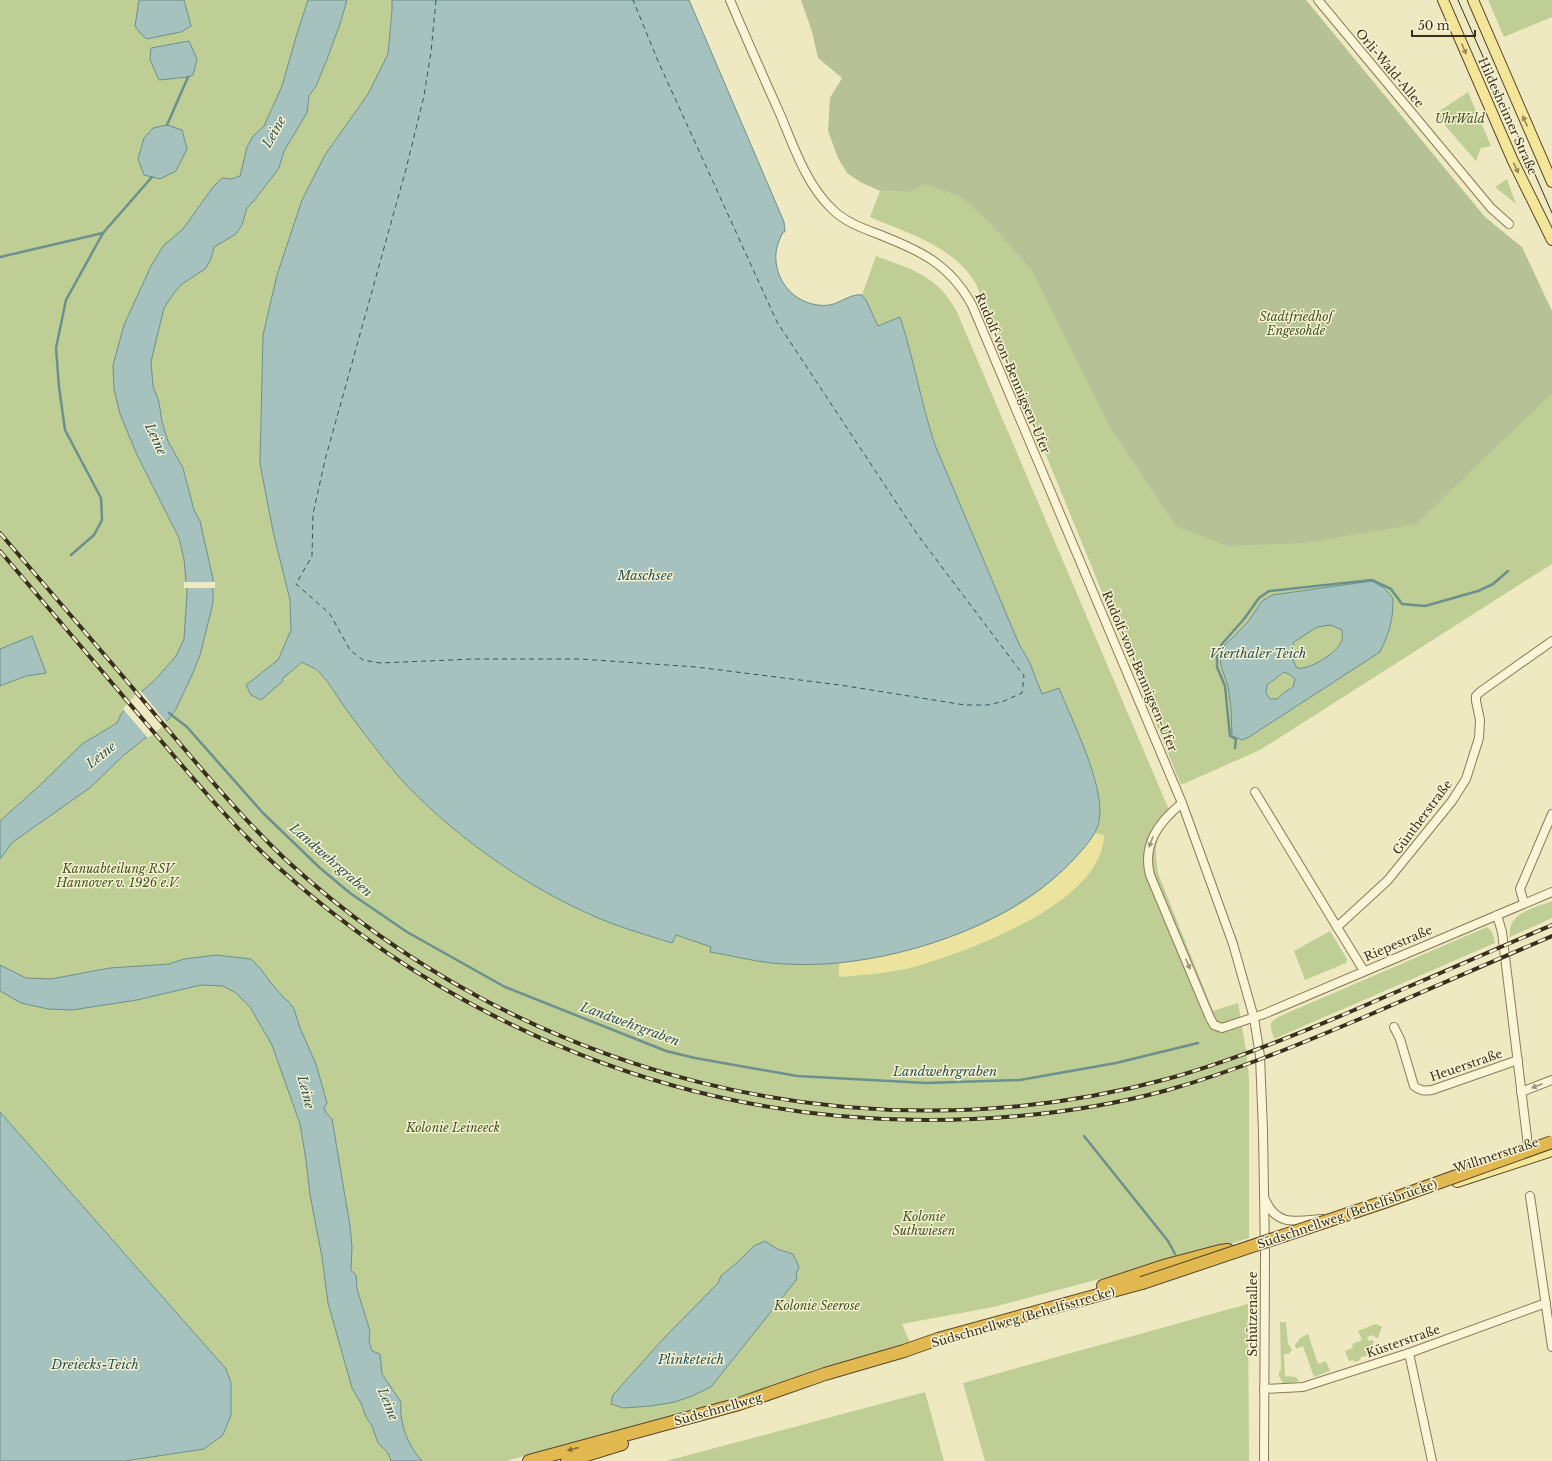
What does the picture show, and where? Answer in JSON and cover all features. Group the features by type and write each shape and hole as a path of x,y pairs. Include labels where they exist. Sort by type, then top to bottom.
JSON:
{"highway":[{"name":"Südschnellweg (Behelfsbrücke)","path":"1143,1286 1552,1142"},
{"name":"Südschnellweg (Behelfsbrücke)","path":"1143,1286 1379,1209 1552,1147"},
{"path":"1008,1320 1050,1303 1167,1265 1220,1251 1243,1251 1265,1244"},
{"name":"Südschnellweg (Behelfsstrecke)","path":"904,1351 938,1339 1143,1286"},
{"name":"Südschnellweg (Behelfsstrecke)","path":"918,1353 1143,1286"},
{"name":"Südschnellweg","path":"529,1461 739,1404 869,1360 904,1351"},
{"name":"Südschnellweg","path":"567,1461 679,1426 740,1410 836,1376 918,1353"}],"main road":[{"name":"Hildesheimer Straße","path":"1443,0 1513,162 1552,240"},
{"name":"Hildesheimer Straße","path":"1472,0 1552,182"},
{"name":"Willmerstraße","path":"1265,1244 1552,1151"}],"street":[{"name":"Rudolf-von-Bennigsen-Ufer","path":"730,0 806,174 826,202 839,215 852,223 902,244 933,260 955,279 972,305 1182,803 1233,944 1254,1018 1259,1047"},
{"name":"Orli-Wald-Allee","path":"1318,0 1491,208 1509,224"},
{"name":"Güntherstraße","path":"1337,927 1388,880 1452,801 1466,779 1479,738 1480,720 1476,696 1552,642"},
{"path":"1255,792 1364,971"},
{"path":"1182,803 1173,810 1158,828 1151,840 1147,858 1148,867 1214,1025 1222,1028 1254,1018"},
{"path":"1524,903 1520,889 1552,814"},
{"name":"Riepestraße","path":"1254,1018 1552,892"},
{"name":"Heuerstraße","path":"1497,915 1502,932 1530,1158"},
{"name":"Heuerstraße","path":"1394,1027 1400,1039 1414,1086 1418,1090 1432,1090 1518,1060"},
{"name":"Schützenallee","path":"1259,1047 1262,1093 1265,1244 1264,1461"},
{"path":"1522,1092 1552,1080"},
{"path":"1264,1196 1267,1204 1278,1218 1289,1221 1346,1218"},
{"path":"1530,1196 1552,1347"},
{"name":"Küsterstraße","path":"1264,1389 1304,1387 1409,1353 1546,1303"},
{"path":"1409,1353 1432,1461"}],"green space":[{"path":"0,0 392,0 388,54 368,94 325,155 302,200 277,275 263,335 260,464 273,531 290,600 291,630 278,660 271,667 270,666 281,679 302,662 320,672 371,743 399,777 467,840 499,863 531,884 586,913 628,929 672,943 675,935 711,947 710,952 771,963 804,964 1099,821 1099,799 1094,775 1059,688 1042,694 1029,661 1019,644 935,445 900,317 878,326 866,300 862,295 876,256 923,275 941,290 957,312 1172,817 1161,832 1157,844 1156,856 1158,873 1213,1011 1238,1003 1249,1078 1249,1238 1218,1248 993,1307 902,1324 914,1351 506,1461 126,1461 204,1449 223,1435 231,1383 225,1369 0,1112"},
{"name":"Stadtfriedhof Engesohde","path":"801,0 1306,0 1485,217 1522,247 1552,311 1552,394 1417,524 1304,543 1228,546 1175,526 1111,430 1033,272 990,223 958,196 927,185 908,192 880,191 860,182 847,173 838,158 828,131 830,98 842,78 818,58 812,32"},
{"path":"1488,0 1552,0 1552,17 1504,37"},
{"name":"UhrWald","path":"1468,92 1491,146 1481,148 1476,161 1435,114"},
{"path":"1507,179 1516,204 1495,187"},
{"path":"927,185 958,196 990,223 1033,271 1111,430 1175,526 1417,524 1552,394 1552,564 1260,750 1181,785 976,284 967,271 943,250 914,235 870,217 880,191 908,192"},
{"path":"1552,901 1552,918 1510,937 1512,922 1517,917 1530,909"},
{"path":"1487,927 1492,932 1495,943 1274,1039 1271,1024 1278,1017"},
{"path":"1330,931 1347,959 1346,963 1305,980 1294,951"},
{"path":"1248,1304 1249,1461 985,1461 963,1383"},
{"path":"1280,1322 1286,1322 1288,1344 1292,1350 1289,1354 1284,1354 1285,1376 1296,1377 1299,1381 1283,1383 1279,1376 1279,1371 1281,1370"},
{"path":"1376,1324 1382,1327 1378,1338 1373,1335 1367,1337 1369,1341 1374,1341 1369,1355 1361,1357 1360,1360 1355,1362 1353,1360 1349,1361 1345,1351 1353,1348 1352,1344 1362,1340 1358,1331"},
{"path":"1308,1334 1318,1364 1326,1361 1330,1371 1314,1377 1303,1346 1296,1349 1295,1345 1300,1338"},
{"path":"925,1392 944,1461 666,1461"}],"sand":[{"path":"1095,833 1104,835 1098,860 1082,882 1058,902 1029,920 998,936 938,960 905,969 867,975 839,977 839,963 891,954 948,938 969,930 1008,911 1043,888 1059,874 1074,859"}],"water":[{"path":"139,0 184,0 191,26 181,32 147,39 135,26"},
{"name":"Leine","path":"308,0 347,0 326,62 316,86 309,96 307,113 284,151 279,168 247,208 242,225 236,234 214,247 211,259 205,269 182,284 164,308 151,362 153,386 159,402 162,422 168,441 183,468 194,510 200,521 213,579 213,603 200,655 176,709 168,720 124,755 91,787 13,842 0,859 0,821 38,787 82,744 117,723 121,714 143,690 153,682 176,656 184,639 187,593 184,559 179,538 137,455 120,414 114,389 113,365 124,325 151,266 164,245 183,229 213,187 222,178 232,179 240,176 247,147 253,136 264,126 282,86"},
{"name":"Maschsee","path":"392,0 689,0 784,222 785,232 783,232 776,252 776,263 779,274 790,292 808,303 830,305 854,295 862,295 866,300 878,326 900,317 935,445 1019,644 1029,661 1042,694 1059,688 1086,754 1098,791 1100,808 1099,822 1095,832 1089,842 1074,859 1051,881 1025,900 996,917 934,943 869,959 838,963 797,964 756,961 710,952 711,947 676,935 672,943 608,922 562,901 511,871 462,836 418,797 399,777 363,732 326,680 314,668 302,662 261,700 251,695 246,685 278,660 291,630 290,600 273,531 260,464 263,335 277,275 302,200 325,155 368,94 388,54"},
{"path":"189,41 197,59 193,75 188,77 159,80 150,60 151,48"},
{"path":"167,125 182,130 187,149 176,171 160,179 144,175 138,159 144,138 153,128"},
{"name":"Vierthaler Teich","path":"1372,581 1384,588 1393,598 1392,620 1389,632 1380,652 1249,737 1242,740 1232,736 1231,708 1228,686 1221,666 1220,657 1224,646 1248,622 1262,601 1272,595","holes":["1331,625 1342,630 1340,645 1329,655 1315,664 1308,667 1297,668 1290,654 1294,642 1317,627","1284,672 1295,679 1293,687 1277,699 1270,699 1266,693 1267,685"]},
{"path":"32,636 46,673 26,676 0,686 0,649"},
{"name":"Leine","path":"216,955 251,959 294,1009 300,1028 316,1064 327,1103 324,1108 326,1113 332,1119 350,1226 352,1247 351,1270 356,1275 357,1289 370,1331 369,1341 372,1351 380,1354 382,1374 401,1402 401,1418 403,1426 409,1441 422,1461 391,1461 388,1453 378,1443 372,1426 352,1388 328,1303 300,1124 272,1045 250,1007 236,993 223,986 201,985 137,1000 72,1010 48,1009 21,1003 0,991 0,965 26,978 51,979 110,968 169,964 184,959"},
{"name":"Dreiecks-Teich","path":"0,1112 226,1369 231,1383 231,1415 223,1435 204,1449 125,1461 0,1461"},
{"name":"Plinketeich","path":"765,1241 777,1249 793,1254 799,1267 796,1274 797,1279 711,1387 675,1402 651,1406 623,1408 611,1404 613,1395 664,1338 718,1283 721,1276 754,1246"}],"pier":[{"path":"184,582 215,582 215,588 184,588"},
{"path":"140,690 167,723 148,738 123,709"}],"waterway":[{"path":"167,125 188,77"},
{"path":"71,555 94,535 102,520 101,498 65,430 59,387 56,348 66,300 103,233 152,177"},
{"path":"0,257 103,233"},
{"name":"Landwehrgraben","path":"1235,748 1236,739 1230,736 1225,686 1217,667 1217,656 1222,644 1244,619 1259,598 1269,591 1372,580 1391,589 1402,604 1425,606 1478,591 1493,584 1508,571"},
{"name":"Landwehrgraben","path":"169,713 187,727 263,813 320,868 350,893 407,932 505,987 666,1051 695,1058 797,1076 926,1083 1020,1080 1116,1063 1198,1043"},
{"path":"1084,1136 1168,1241 1175,1254"}],"ferry route":[{"path":"436,0 431,52 424,96 406,169 325,460 313,514 312,556 296,584 330,614 350,650 363,660 380,663 474,659 580,659 696,667 840,685 965,705 988,705 1004,701 1022,693 1024,676 917,534 777,322 658,61 633,0"}],"tram line":[{"path":"1458,0 1552,213"}],"railway":[{"path":"0,533 235,808 285,859 378,934 478,997 586,1046 698,1082 814,1104 931,1111 1050,1103 1167,1079 1235,1058 1323,1023 1552,925"},
{"path":"0,551 213,801 279,868 348,925 422,975 499,1018 580,1054 663,1083 749,1103 837,1116 957,1120 1018,1116 1079,1109 1109,1104 1168,1090 1242,1066 1338,1028 1552,936"}],"park label":[{"name":"Kanuabteilung RSV Hannover v. 1926 e.V.","path":"118,875"},
{"name":"Kolonie Leineeck","path":"453,1127"},
{"name":"Kolonie Suthwiesen","path":"924,1223"},
{"name":"Kolonie Seerose","path":"817,1305"}]}
